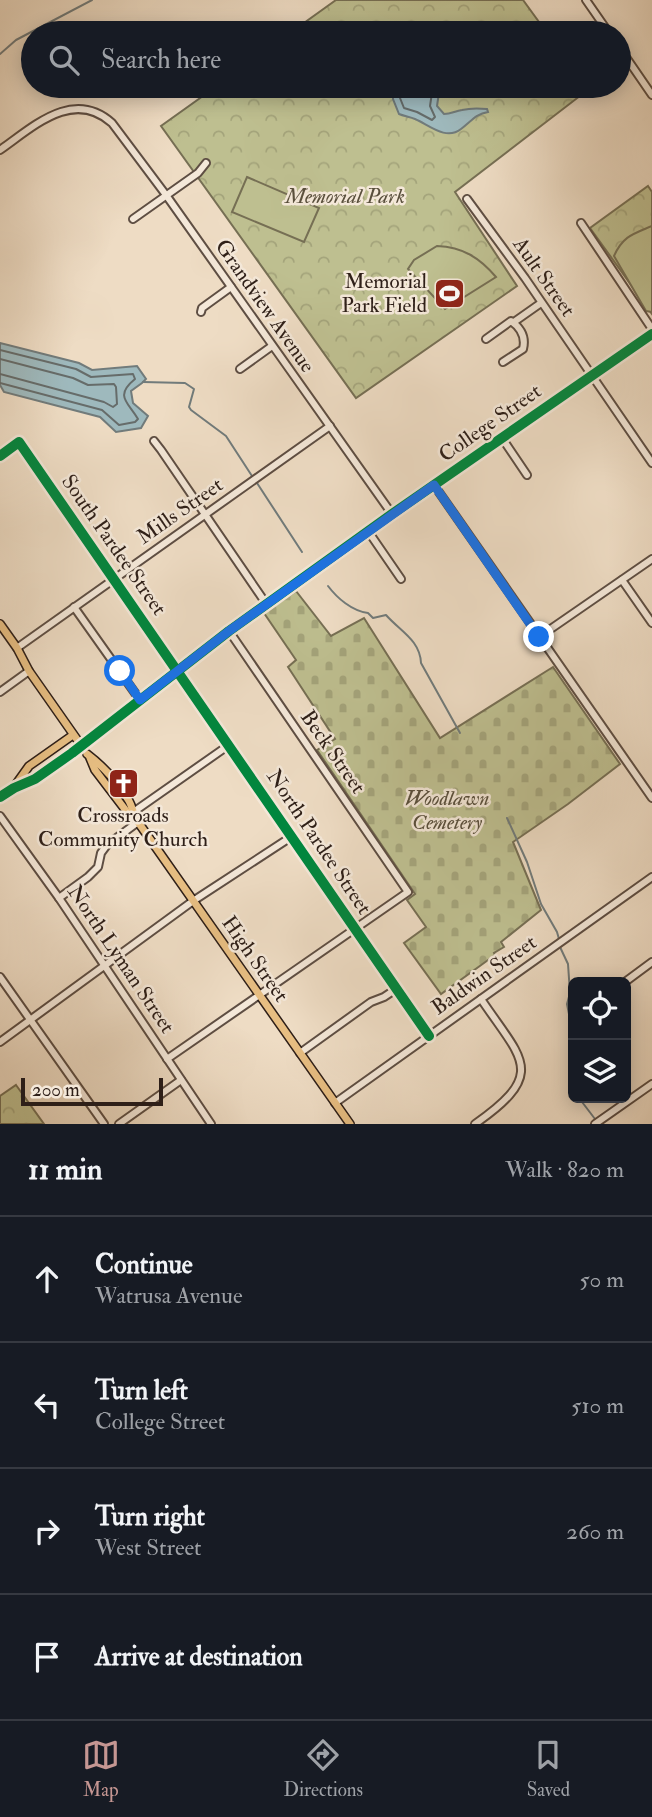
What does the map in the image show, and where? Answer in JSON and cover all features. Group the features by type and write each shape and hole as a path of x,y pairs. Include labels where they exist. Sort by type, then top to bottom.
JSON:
{"main road":[{"name":"College Street","path":"0,797 72,753 229,631 652,331"},
{"name":"High Street","path":"0,624 87,754 117,782 132,806 132,813 138,822 350,1124"},
{"path":"14,788 23,773 37,759 73,734"},
{"path":"23,773 30,781"}],"street":[{"path":"586,0 601,21"},
{"path":"631,64 652,95"},
{"name":"Grandview Avenue","path":"0,150 44,120 66,109 85,109 108,119 166,195 392,514"},
{"path":"132,219 198,173 206,163"},
{"name":"Ault Street","path":"467,199 652,463"},
{"path":"581,223 652,331"},
{"path":"201,312 202,308 231,287"},
{"path":"486,339 541,303"},
{"path":"503,362 523,349 525,342 524,335 514,322"},
{"path":"240,369 272,346"},
{"name":"Mills Street","path":"17,648 330,426"},
{"path":"502,438 527,475"},
{"path":"153,441 267,605"},
{"name":"South Pardee Street","path":"0,456 19,442 177,670"},
{"path":"434,485 652,798"},
{"path":"368,531 401,579"},
{"path":"539,637 652,559"},
{"path":"622,580 652,623"},
{"path":"74,607 140,700"},
{"name":"Beck Street","path":"229,631 408,892 355,930"},
{"name":"North Pardee Street","path":"177,670 429,1036"},
{"path":"0,692 29,671"},
{"path":"132,813 229,745"},
{"name":"North Lyman Street","path":"0,816 59,898 211,1124"},
{"path":"59,898 88,877 98,867 101,853 107,845 138,822"},
{"path":"0,1042 193,901 291,837"},
{"name":"Baldwin Street","path":"335,1103 652,877"},
{"path":"167,1059 355,930"},
{"path":"631,978 652,962"},
{"path":"0,977 104,1124"},
{"path":"300,1053 396,989"},
{"path":"476,1123 516,1088 522,1071 518,1053 481,999"},
{"path":"119,1124 181,1080"},
{"path":"596,1124 652,1084"}],"green space":[{"path":"336,0 523,0 538,21 307,21"},
{"name":"Memorial Park","path":"200,98 577,98 455,192 517,286 356,398 161,126"},
{"path":"247,177 319,208 304,242 232,212"},
{"path":"648,186 652,192 652,314 590,228"},
{"path":"652,226 652,312 646,311 614,256 625,240"},
{"name":"Memorial Park Field","path":"437,246 470,255 484,264 496,277 445,309 408,269 414,260"},
{"name":"Woodlawn Cemetery","path":"296,591 331,636 364,618 440,738 553,667 620,764 513,842 541,910 501,942 504,947 494,953 495,955 441,994 404,943 426,927 407,900 415,894 317,750 335,739 288,667 296,660 264,613"},
{"path":"16,1085 44,1124 0,1124 0,1096"}],"water":[{"path":"438,98 437,106 444,114 474,108 487,109 488,112 476,116 455,132 444,133 399,114 393,99"},
{"path":"0,343 79,363 92,370 137,366 146,379 131,391 133,403 148,416 141,428 116,432 100,417 4,392 0,385"}],"waterway":[{"path":"52,21 92,0"},
{"path":"0,54 21,37"},
{"path":"143,382 185,383 194,389 189,407 226,436 252,476"},
{"path":"257,483 302,552"},
{"path":"328,586 356,610 368,613 373,618 386,615 408,636 417,648 421,663 460,733"},
{"path":"507,818 527,862 541,904 559,939"},
{"path":"560,947 568,964 569,1040"},
{"path":"583,1103 595,1119"}],"cycle path":[{"path":"0,797 35,779 72,753 229,631 652,334"},
{"path":"0,456 19,442 429,1036"}],"place":[{"name":"Memorial Park Field","path":"450,293"},
{"name":"Crossroads Community Church","path":"123,783"}],"route":[{"path":"120,671 140,700 229,631 434,485 539,637"}]}
